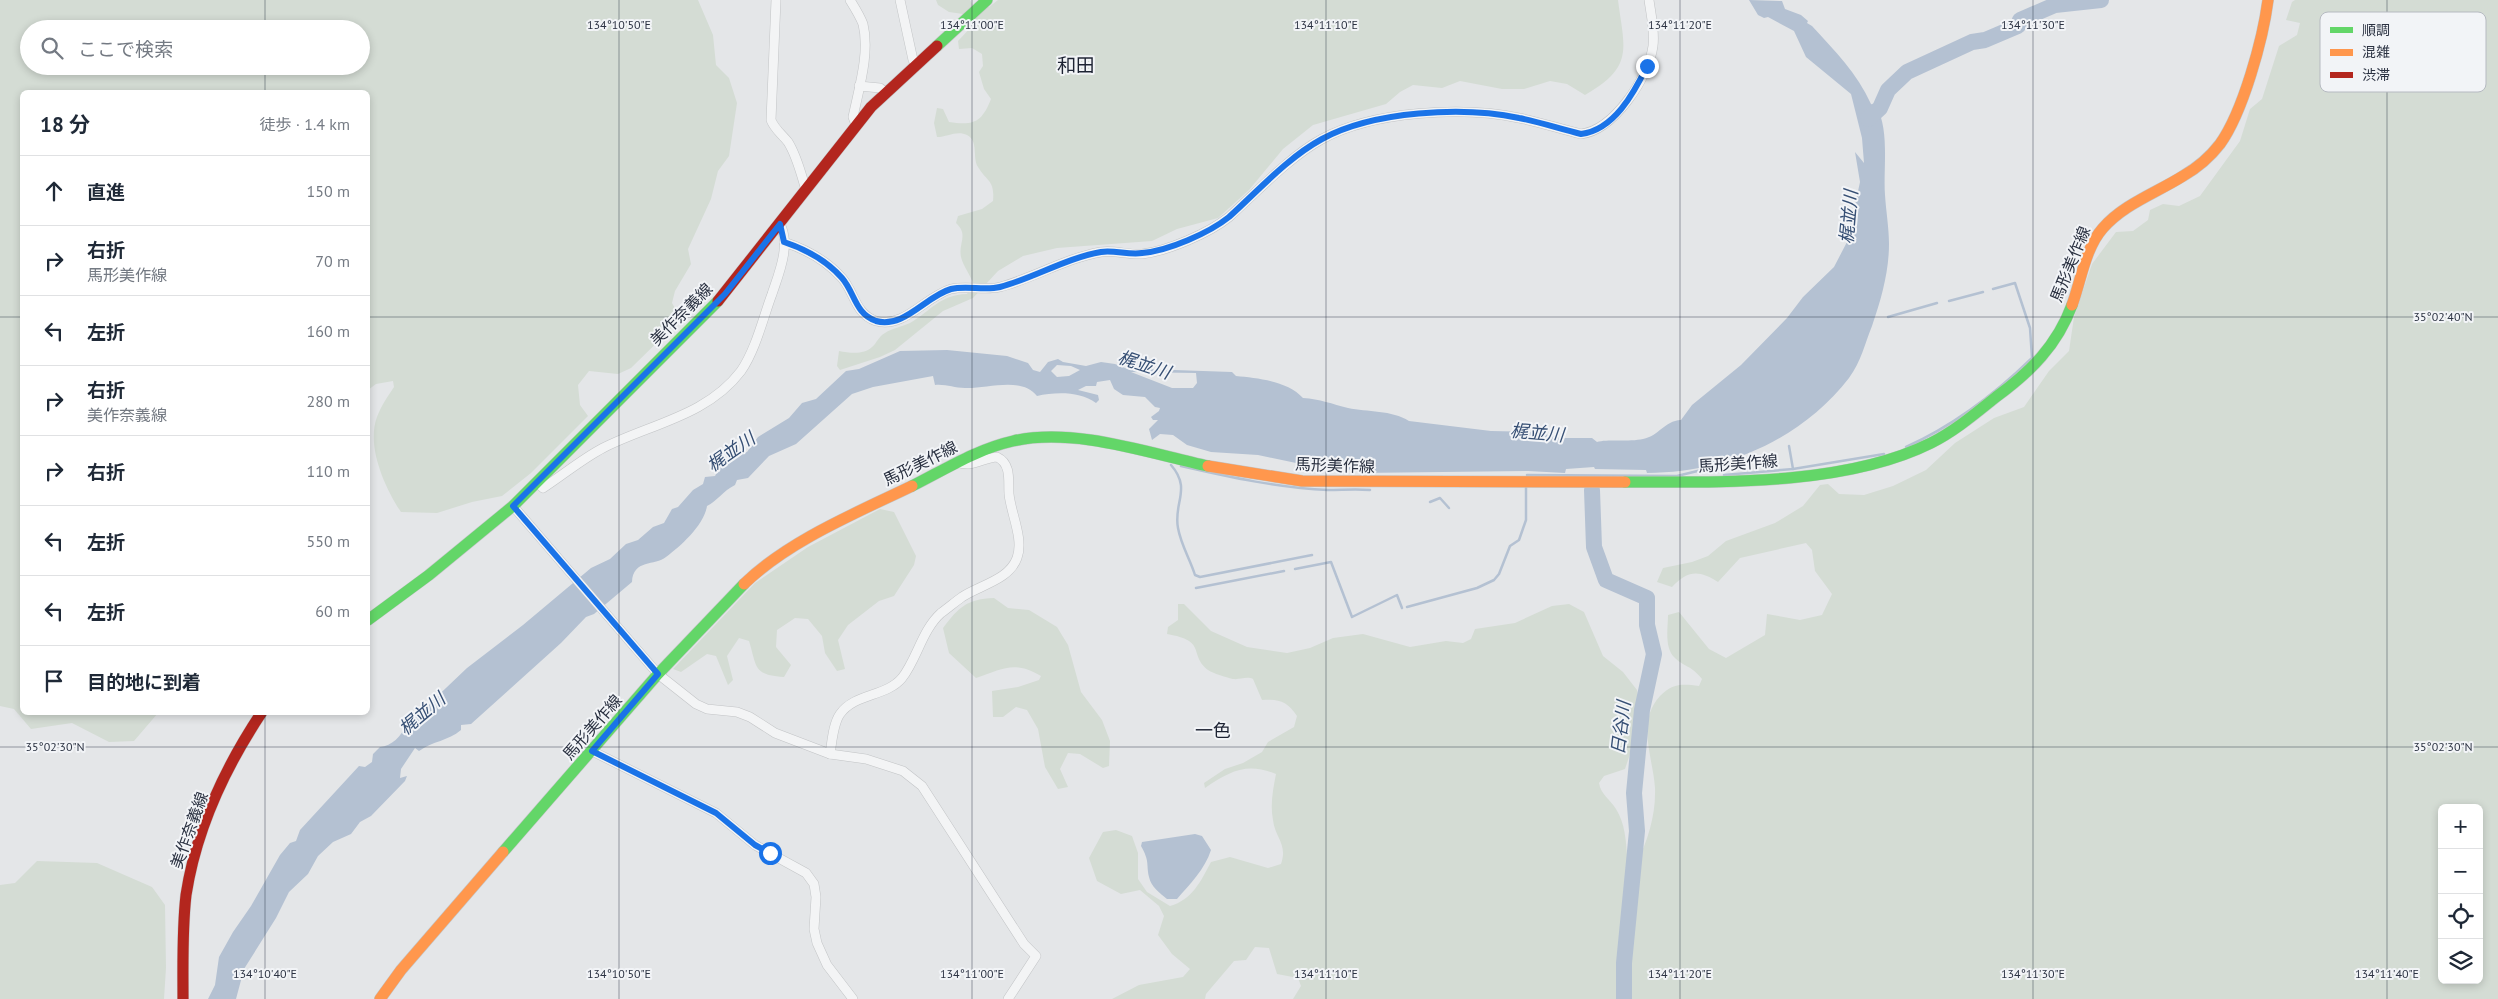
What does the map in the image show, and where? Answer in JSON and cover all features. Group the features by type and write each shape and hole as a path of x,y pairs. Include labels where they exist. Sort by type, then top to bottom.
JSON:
{"main road":[{"name":"美作奈義線","path":"370,619 429,575 513,506 725,294 856,125 885,92 987,0"},
{"name":"馬形美作線","path":"380,999 401,970 658,674 710,617 750,578 786,552 838,522 957,462 987,449 1013,441 1066,437 1110,444 1225,470 1302,481 1697,482 1796,474 1879,462 1904,455 1954,429 2030,370 2051,348 2061,331 2082,270 2102,228 2123,209 2188,174 2210,156 2223,140 2232,122 2263,28 2268,0"},
{"name":"美作奈義線","path":"183,999 185,912 195,856 232,763 246,736 260,715"}],"street":[{"path":"776,0 772,120 775,129 787,141 794,153 806,190"},
{"path":"850,0 860,16 864,31 864,59 853,117 856,125"},
{"path":"900,0 912,56 916,64"},
{"path":"784,242 820,259 843,279 860,311 876,321 887,323 898,320 942,292 952,289 997,288 1084,256 1102,252 1140,254 1154,252 1204,232 1217,226 1229,217 1304,151 1341,130 1407,115 1466,111 1518,118 1581,134 1590,133 1598,130 1630,98 1650,59 1654,38 1649,0"},
{"path":"860,86 880,88 885,92"},
{"path":"537,482 543,488 602,449 686,414 712,399 728,385 741,370 750,354 773,290 784,242 780,224"},
{"path":"830,754 836,723 840,713 856,701 893,687 902,678 939,615 962,597 1002,576 1016,560 1018,540 1012,512 1010,476 1006,465 997,457 971,465 957,462"},
{"path":"513,506 572,572 609,619 658,674 696,704 707,709 737,712 750,717 774,733 830,754 849,756 903,771 922,786 1024,944 1036,956 1008,999"},
{"path":"592,751 716,813 755,845 806,873 814,884 816,897 814,929 817,943 827,965 853,999"}],"shaded area":[{"path":"0,0 698,0 713,35 716,65 729,78 737,103 729,156 718,171 711,199 688,249 691,264 675,291 672,303 681,319 631,368 618,374 589,371 578,385 580,405 588,416 531,473 502,496 472,502 437,513 401,512 383,479 374,441 374,428 377,417 394,387 393,381 376,384 370,388 370,90 20,90 20,715 156,715 134,741 109,742 72,723 31,729 14,709 0,706"},
{"path":"936,0 970,0 973,5 989,7 998,0 1618,0 1623,44 1619,65 1612,75 1585,95 1567,84 1550,81 1524,89 1502,89 1460,81 1442,88 1413,85 1400,92 1386,104 1313,125 1283,149 1249,190 1218,218 1177,229 1152,241 1057,248 1023,256 998,271 973,298 943,311 895,350 840,370 837,366 839,351 857,353 869,350 885,333 910,323 942,300 967,294 973,283 961,257 963,235 956,223 958,216 982,209 993,201 993,189 976,163 974,145 971,138 960,133 937,137 934,123 937,108 943,109 949,122 971,123 976,121 984,113 991,99 984,89 979,72 983,66 982,54 972,48 959,49 958,41 973,25 963,14 949,12 938,5"},
{"path":"2295,0 2498,0 2498,999 1293,999 1301,986 1298,978 1277,974 1269,948 1255,947 1246,960 1234,961 1206,994 1205,999 1112,999 1139,985 1183,977 1190,969 1172,954 1158,935 1164,916 1159,906 1140,890 1121,894 1097,881 1089,858 1103,832 1116,830 1132,836 1138,853 1138,879 1147,892 1170,906 1184,899 1195,889 1211,862 1230,857 1268,868 1281,864 1283,857 1282,846 1274,826 1272,814 1272,797 1276,774 1266,770 1239,770 1205,788 1204,783 1225,769 1243,763 1262,752 1268,742 1294,727 1297,716 1290,707 1282,702 1262,700 1253,679 1233,679 1208,670 1199,659 1193,644 1188,640 1167,634 1168,627 1178,620 1178,604 1184,604 1211,631 1247,647 1287,653 1310,648 1333,638 1363,634 1410,647 1446,641 1463,643 1471,639 1475,629 1515,623 1552,606 1569,604 1584,612 1603,656 1623,672 1637,690 1639,702 1632,748 1625,769 1604,776 1599,783 1602,791 1616,809 1621,820 1625,832 1627,856 1637,862 1645,845 1655,798 1654,776 1647,728 1649,717 1653,706 1660,696 1669,689 1678,685 1699,686 1702,679 1694,671 1678,661 1669,649 1667,638 1668,615 1679,612 1709,649 1726,658 1765,635 1767,614 1800,620 1822,615 1832,594 1815,571 1812,550 1806,543 1740,558 1718,582 1705,575 1694,574 1683,577 1672,587 1657,582 1663,568 1692,562 1708,556 1726,541 1775,523 1803,506 1820,485 1828,484 1839,494 1864,495 1893,486 1926,470 1955,443 1994,418 2024,407 2049,371 2069,351 2074,317 2092,264 2116,232 2133,231 2148,220 2150,210 2163,204 2179,206 2200,196 2240,141 2250,109 2262,99 2279,46 2297,35 2300,23 2286,20 2292,2"},
{"path":"880,509 894,512 916,556 914,565 894,596 879,601 848,625 838,640 845,669 837,671 825,653 822,636 808,619 795,618 777,630 776,647 791,665 784,677 761,672 755,663 749,641 739,638 727,656 733,680 728,685 716,656 707,654 681,672 673,669 755,583 808,547"},
{"path":"994,598 1008,608 1029,610 1057,627 1068,645 1081,692 1102,720 1110,741 1109,766 1103,768 1080,754 1068,753 1060,769 1068,787 1058,789 1045,767 1038,729 1027,710 1016,707 1003,717 993,717 992,691 1018,687 1039,680 1041,676 1032,671 1016,667 1001,669 976,678 949,653 943,628 959,610 970,602"},
{"path":"37,861 97,863 152,887 165,905 166,968 164,999 0,999 0,885 15,883"}],"water":[{"name":"梶並川","path":"1749,0 1782,1 1785,9 1801,15 1808,21 1807,23 1812,26 1845,63 1859,82 1871,104 1876,106 1883,126 1885,150 1885,201 1889,232 1888,265 1884,286 1860,359 1849,378 1830,400 1808,419 1784,435 1759,449 1732,459 1704,467 1676,471 1647,473 1646,470 1595,469 1594,467 1566,469 1565,473 1528,471 1359,473 1355,470 1315,467 1258,455 1211,452 1187,445 1173,435 1160,434 1152,440 1149,429 1158,420 1153,420 1151,417 1160,408 1155,407 1145,397 1123,395 1114,389 1110,380 1097,382 1096,386 1086,386 1078,390 1098,395 1099,400 1096,403 1075,394 1037,396 1022,386 1003,385 965,388 935,385 933,376 873,387 852,394 796,444 769,456 748,478 737,480 735,485 707,506 697,528 678,547 661,560 640,566 633,575 632,582 594,614 586,617 561,643 471,724 461,725 461,730 456,734 419,751 415,748 401,769 400,778 407,776 405,781 371,816 360,822 351,834 333,842 318,856 308,874 289,892 276,918 244,969 236,999 208,999 215,985 219,957 280,855 290,843 296,841 300,830 359,766 365,767 372,762 373,754 380,747 396,740 406,726 467,668 523,625 591,568 610,559 626,544 638,540 653,527 664,523 672,509 678,507 693,490 703,484 705,477 715,476 721,465 731,457 747,452 758,437 789,418 802,403 816,399 846,371 859,369 900,351 947,350 1007,356 1028,363 1033,370 1040,372 1048,362 1058,359 1063,362 1086,366 1101,362 1115,364 1130,370 1232,372 1236,376 1262,379 1281,384 1297,392 1303,398 1348,408 1387,413 1409,421 1491,431 1536,432 1561,438 1592,438 1597,442 1643,439 1653,435 1670,423 1681,420 1692,405 1741,365 1787,318 1803,297 1834,267 1847,242 1860,182 1855,152 1864,163 1862,138 1851,94 1806,57 1794,31 1768,17 1764,18 1758,15","holes":["1057,365 1071,366 1080,370 1069,376 1057,377 1051,371","1131,372 1196,373 1197,383 1193,388 1172,388"]},
{"path":"1195,834 1202,836 1211,850 1205,864 1177,899 1167,899 1156,890 1150,881 1147,859 1141,846 1142,842"}],"waterway":[{"path":"1868,119 1880,108 1888,90 1907,72 1972,42 1985,40 2018,26 2020,20 2055,5 2101,0"},
{"path":"1906,447 1923,439 1973,408 2032,358 2030,328 2015,283 1993,289"},
{"path":"1949,301 1983,292"},
{"path":"1888,317 1937,303"},
{"path":"1789,446 1793,469"},
{"path":"1724,475 1793,469 1884,454"},
{"path":"1171,465 1180,481 1181,489 1177,519 1178,528 1195,575 1200,577 1312,555"},
{"path":"1181,466 1291,487 1328,490 1370,490"},
{"path":"1527,475 1677,476 1718,466"},
{"path":"1407,607 1477,588 1494,580 1499,574 1510,546 1519,540 1526,520 1526,488"},
{"name":"日谷川","path":"1592,490 1594,547 1606,580 1647,598 1647,625 1654,654 1642,710 1634,793 1637,831 1624,963 1624,999"},
{"path":"1430,502 1440,498 1449,508"},
{"path":"1295,569 1331,562 1352,617 1397,595 1402,608"},
{"path":"1196,588 1284,571"}],"traffic: fast":[{"path":"937,46 987,0"},
{"path":"370,619 429,575 513,506 718,301"},
{"path":"1625,482 1781,479 1860,467 1897,457 1931,443 1948,433 2020,378 2050,346 2066,320 2072,305"},
{"path":"912,486 961,460 987,449 1013,441 1036,438 1061,437 1111,443 1208,466"},
{"path":"503,852 658,674 744,584"}],"traffic: slow":[{"path":"2072,305 2092,245 2103,228 2130,205 2193,169 2208,158 2220,144 2236,113 2251,75 2262,34 2268,0"},
{"path":"1208,466 1302,481 1625,482"},
{"path":"744,584 781,554 802,541 912,486"},
{"path":"380,999 401,970 503,852"}],"traffic: jam":[{"path":"718,301 871,107 937,46"},
{"path":"183,999 186,895 197,847 214,799 225,776 260,715"}],"district":[{"name":"和田","path":"1076,65"},
{"name":"一色","path":"1213,731"}],"route":[{"path":"770,853 755,845 716,813 592,751 658,674 609,619 572,572 513,506 725,294 780,224 784,242 820,259 843,279 860,311 876,321 887,323 898,320 942,292 952,289 997,288 1084,256 1102,252 1140,254 1154,252 1204,232 1217,226 1229,217 1304,151 1322,139 1341,130 1370,122 1407,115 1466,111 1518,118 1581,134 1590,133 1598,130 1630,98 1647,66"}]}
